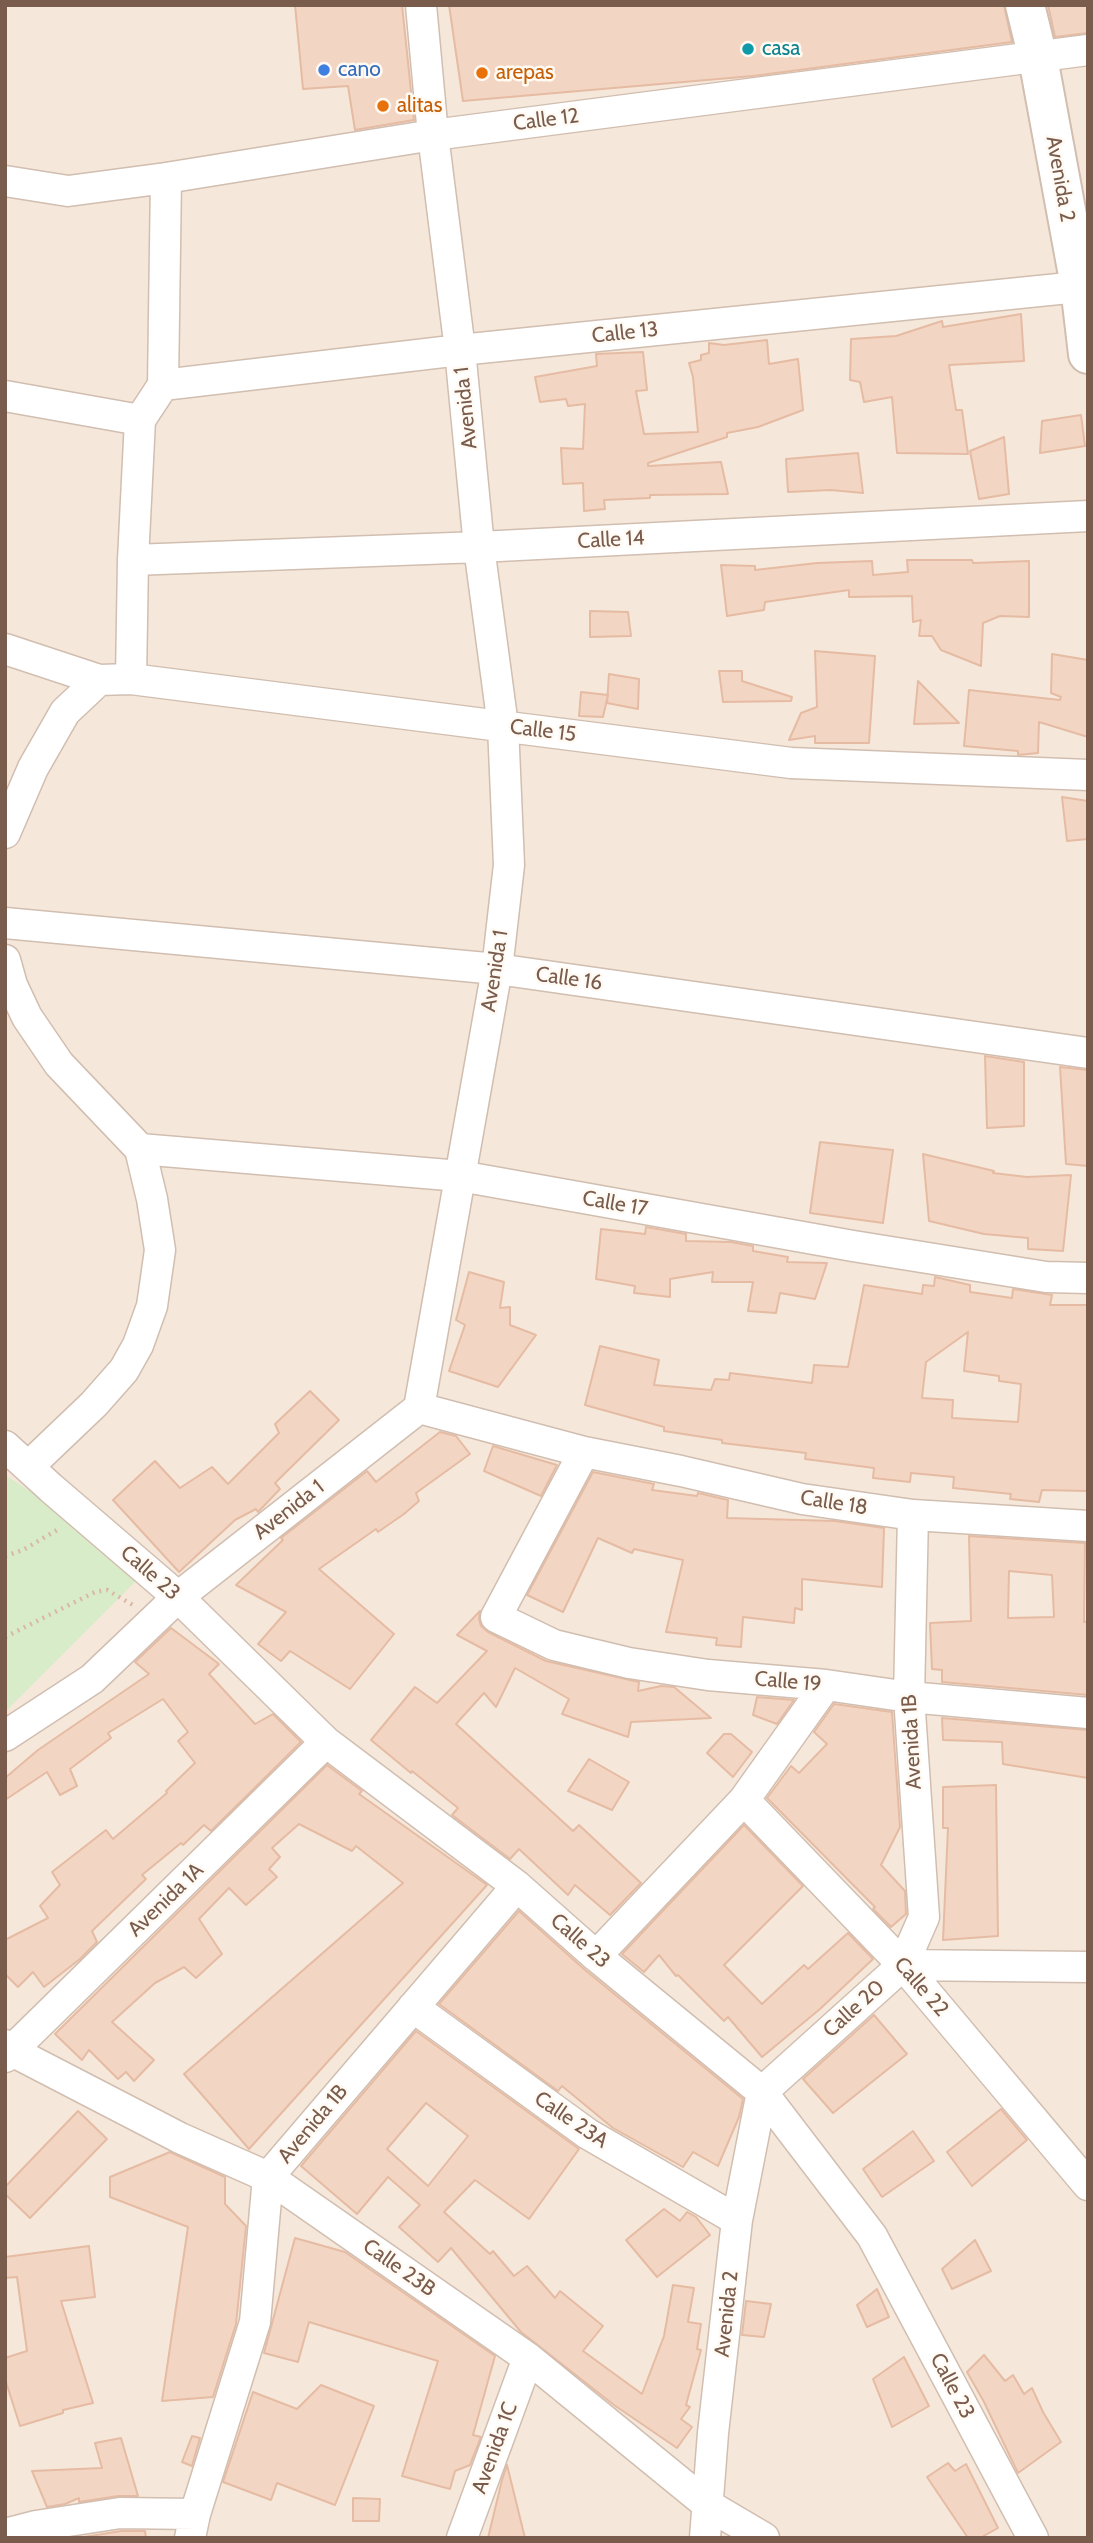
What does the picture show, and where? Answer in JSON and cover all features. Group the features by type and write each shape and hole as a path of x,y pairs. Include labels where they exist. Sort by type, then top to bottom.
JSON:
{"street":[{"name":"Avenida 1","path":"5,1736 92,1679 178,1597 419,1408 497,969 509,865 503,726 479,547 421,5"},
{"name":"Avenida 2","path":"1025,5 1084,286 1088,354"},
{"name":"Calle 12","path":"5,181 68,191 433,135 1088,50"},
{"path":"131,679 133,560 140,420 163,385 166,178"},
{"name":"Calle 13","path":"163,385 460,350 1084,286"},
{"path":"5,396 140,420"},
{"name":"Calle 14","path":"133,560 479,547 1088,516"},
{"name":"Calle 15","path":"5,649 99,680 131,679 791,763 1088,775"},
{"path":"5,833 33,768 65,712 99,680"},
{"name":"Calle 16","path":"5,923 497,969 1088,1053"},
{"path":"5,960 12,985 27,1017 59,1064 140,1149 160,1250 152,1306 138,1345 124,1370 94,1404 29,1466"},
{"name":"Calle 17","path":"140,1149 460,1176 853,1246 1046,1277 1088,1278"},
{"name":"Calle 18","path":"419,1408 584,1452 802,1499 913,1515 1088,1526"},
{"name":"Calle 23","path":"5,1446 178,1597 326,1742 517,1886 596,1956 762,2092 872,2236 1033,2538"},
{"name":"Calle 19","path":"584,1452 496,1617 554,1644 629,1663 708,1675 826,1685 909,1697 1088,1713"},
{"name":"Avenida 1B","path":"903,1965 924,1917 909,1697 913,1515"},
{"path":"596,1956 744,1800 826,1685"},
{"name":"Avenida 1A","path":"7,2051 326,1742"},
{"name":"Calle 22","path":"744,1800 903,1965 1081,2171"},
{"name":"Avenida 1B","path":"193,2526 255,2322 268,2177 517,1886"},
{"name":"Calle 20","path":"762,2092 903,1965 1088,1967"},
{"name":"Calle 23A","path":"413,2007 588,2134 737,2220"},
{"name":"Calle 23B","path":"7,2051 180,2138 268,2177 528,2358 708,2505 764,2538"},
{"name":"Avenida 2","path":"705,2538 713,2433 737,2220 762,2092"},
{"name":"Avenida 1C","path":"462,2538 528,2358"},
{"path":"5,2534 36,2526 120,2513 193,2526"}],"path":[{"path":"5,1556 23,1550 82,1515"},
{"path":"5,1637 95,1592 107,1590 155,1618"}],"shaded area":[{"path":"5,5 1088,5 1088,2538 5,2538"}],"green space":[{"path":"5,1475 51,1505 138,1579 5,1712"}],"building":[{"path":"295,5 402,5 414,120 355,130 348,86 303,89"},
{"path":"449,5 1004,5 1012,42 753,76 463,101"},
{"path":"1048,5 1088,5 1088,33 1055,37"},
{"path":"1021,314 1024,361 949,365 956,410 962,410 968,454 897,453 892,397 864,402 860,382 850,380 851,339 896,336 942,321 943,327"},
{"path":"767,340 769,364 798,359 803,410 758,427 727,433 727,437 648,463 648,466 721,462 728,494 650,495 650,498 604,500 605,509 584,511 583,483 563,484 561,448 583,449 585,404 568,406 566,399 540,402 535,377 597,366 596,354 643,352 647,390 636,391 644,434 698,432 693,377 689,363 701,360 701,355 709,353 709,343 724,345"},
{"path":"1081,415 1085,446 1040,453 1042,421"},
{"path":"1004,437 1009,494 979,499 970,451"},
{"path":"858,453 863,493 831,490 788,492 786,459"},
{"path":"907,560 972,560 973,563 1029,561 1029,617 1000,616 983,623 981,666 941,650 932,636 919,636 921,620 913,622 912,596 849,597 849,590 765,602 764,610 727,616 721,565 755,566 755,570 817,563 872,561 873,575 908,572"},
{"path":"590,611 628,612 631,636 590,637"},
{"path":"815,651 875,656 869,743 815,743 815,736 789,740 801,713 817,707"},
{"path":"1052,654 1088,660 1088,737 1039,722 1038,753 1018,755 1018,751 964,746 969,690 1060,700 1061,697 1051,693"},
{"path":"719,671 742,671 742,681 792,697 791,701 723,702"},
{"path":"609,674 639,679 638,709 607,703"},
{"path":"918,681 959,723 914,724"},
{"path":"581,692 608,695 603,717 579,716"},
{"path":"1062,797 1088,801 1088,839 1067,841"},
{"path":"985,1056 1024,1062 1024,1126 987,1128"},
{"path":"1060,1067 1088,1070 1088,1166 1066,1164"},
{"path":"820,1142 893,1150 883,1223 810,1213"},
{"path":"923,1154 994,1171 993,1173 1027,1177 1071,1175 1063,1251 1028,1249 1028,1238 984,1234 929,1221"},
{"path":"646,1227 686,1234 686,1241 731,1242 753,1246 753,1251 788,1257 787,1262 827,1263 815,1299 780,1293 776,1313 748,1311 753,1282 712,1282 713,1272 670,1279 670,1297 634,1293 635,1286 596,1279 601,1229 645,1234"},
{"path":"469,1272 504,1282 500,1308 510,1307 510,1325 536,1335 498,1387 449,1371 465,1325 456,1320"},
{"path":"935,1277 970,1285 970,1292 1012,1298 1013,1289 1052,1295 1050,1305 1088,1305 1088,1491 1042,1490 1039,1502 1010,1499 1011,1494 953,1488 954,1477 911,1473 910,1482 873,1478 874,1468 805,1459 806,1453 722,1443 722,1440 664,1431 664,1427 585,1405 600,1346 659,1360 654,1385 711,1390 715,1379 729,1380 730,1373 812,1383 814,1365 848,1367 864,1285 922,1294 923,1285 934,1286","holes":["968,1332 964,1371 999,1376 999,1381 1021,1384 1018,1422 952,1418 953,1400 922,1398 926,1362"]},
{"path":"310,1391 339,1420 275,1483 280,1489 258,1512 256,1509 235,1520 179,1572 113,1500 155,1461 180,1488 212,1467 228,1484 279,1433 275,1424"},
{"path":"440,1432 456,1436 470,1454 416,1493 419,1501 404,1514 378,1532 376,1529 319,1569 394,1634 350,1689 290,1651 281,1661 258,1644 286,1612 236,1585 283,1540 281,1538 367,1471 376,1482"},
{"path":"493,1446 557,1465 541,1496 484,1471"},
{"path":"593,1472 654,1484 652,1490 697,1496 698,1493 728,1500 727,1518 835,1521 884,1528 882,1587 802,1579 802,1610 795,1608 794,1623 743,1617 741,1647 716,1645 717,1638 666,1632 683,1560 634,1549 632,1553 598,1538 563,1612 527,1595"},
{"path":"969,1536 1085,1543 1084,1622 1088,1621 1088,1695 942,1682 942,1670 932,1669 930,1623 971,1621","holes":["1009,1571 1052,1575 1054,1617 1008,1618"]},
{"path":"480,1611 481,1626 488,1632 546,1661 639,1682 638,1691 661,1686 674,1687 711,1718 631,1722 628,1737 562,1714 569,1699 515,1668 496,1707 484,1693 456,1724 573,1831 579,1825 641,1883 610,1915 575,1885 568,1895 519,1849 510,1859 452,1815 458,1808 371,1740 415,1687 437,1703 487,1651 457,1635"},
{"path":"171,1628 219,1664 209,1674 255,1724 273,1714 301,1742 211,1831 204,1825 183,1845 181,1843 142,1875 146,1879 92,1931 97,1942 80,1959 44,1987 33,1972 18,1987 5,1974 5,1940 48,1918 40,1906 60,1885 52,1872 106,1830 113,1839 167,1793 195,1763 178,1741 188,1732 163,1699 108,1733 111,1738 70,1769 77,1786 60,1795 47,1772 5,1800 5,1778 38,1750 149,1674 135,1662"},
{"path":"757,1697 794,1700 777,1724 753,1715"},
{"path":"834,1704 892,1712 900,1827 881,1865 905,1891 906,1914 891,1927 873,1909 875,1907 767,1798 791,1766 799,1773 827,1744 814,1732"},
{"path":"942,1718 1088,1730 1088,1778 1003,1764 1002,1742 943,1740"},
{"path":"724,1734 731,1734 752,1752 733,1777 707,1753"},
{"path":"589,1759 629,1782 612,1810 568,1791"},
{"path":"327,1765 362,1791 359,1794 487,1885 249,2149 184,2074 403,1883 356,1846 352,1851 299,1824 272,1848 280,1857 269,1869 277,1877 246,1905 229,1888 199,1919 222,1954 196,1978 184,1967 155,1983 112,2022 154,2060 134,2081 126,2072 118,2079 89,2050 82,2060 55,2034"},
{"path":"996,1785 998,1936 943,1940 948,1828 943,1828 943,1787"},
{"path":"744,1825 803,1886 724,1965 762,2004 804,1965 808,1969 848,1933 873,1959 820,2009 762,2057 728,2017 724,2021 676,1976 659,1955 644,1972 622,1954"},
{"path":"519,1911 585,1970 743,2099 739,2117 718,2166 693,2152 683,2167 613,2128 562,2086 558,2091 439,2004"},
{"path":"874,2015 907,2054 833,2113 803,2079"},
{"path":"416,2031 579,2149 529,2219 475,2180 444,2212 490,2254 493,2251 514,2276 527,2266 555,2298 560,2291 603,2326 583,2351 642,2394 664,2336 673,2285 694,2288 688,2322 701,2324 697,2349 701,2350 686,2405 690,2407 681,2419 692,2427 677,2448 614,2405 521,2332 451,2248 438,2262 399,2227 420,2205 388,2177 357,2214 301,2166","holes":["426,2103 468,2136 428,2186 387,2149"]},
{"path":"1001,2109 1027,2140 972,2186 947,2152"},
{"path":"78,2111 107,2139 30,2218 5,2194 5,2187"},
{"path":"913,2131 934,2161 882,2197 863,2169"},
{"path":"170,2152 225,2177 225,2204 246,2226 236,2324 213,2397 162,2401 188,2227 110,2197 110,2177"},
{"path":"664,2209 680,2221 687,2212 696,2217 710,2235 657,2277 626,2240"},
{"path":"295,2238 345,2252 495,2356 473,2435 481,2437 470,2465 455,2471 450,2489 402,2476 438,2361 309,2322 298,2362 264,2353"},
{"path":"975,2240 991,2271 952,2289 942,2269"},
{"path":"89,2246 95,2297 61,2301 93,2403 63,2410 63,2413 20,2426 5,2379 5,2358 27,2351 17,2277 5,2278 5,2257"},
{"path":"877,2289 889,2317 867,2327 857,2305"},
{"path":"746,2301 771,2304 764,2337 742,2335"},
{"path":"984,2355 1005,2381 1013,2375 1024,2394 1032,2388 1061,2442 1018,2473 967,2372"},
{"path":"904,2357 929,2406 892,2427 873,2379"},
{"path":"321,2385 374,2406 335,2505 277,2483 271,2500 223,2482 253,2392 297,2409"},
{"path":"192,2436 200,2438 192,2466 182,2462"},
{"path":"121,2438 138,2496 79,2502 79,2498 47,2507 32,2471 102,2468 95,2443"},
{"path":"948,2463 955,2471 966,2464 998,2528 980,2538 968,2538 927,2477"},
{"path":"507,2465 525,2538 488,2538 502,2480"},
{"path":"353,2498 380,2499 379,2521 353,2521"},
{"path":"121,2531 145,2531 146,2538 78,2538"}],"place":[{"name":"casa","path":"748,49"},
{"name":"cano","path":"324,70"},
{"name":"arepas","path":"482,73"},
{"name":"alitas","path":"383,106"}]}
